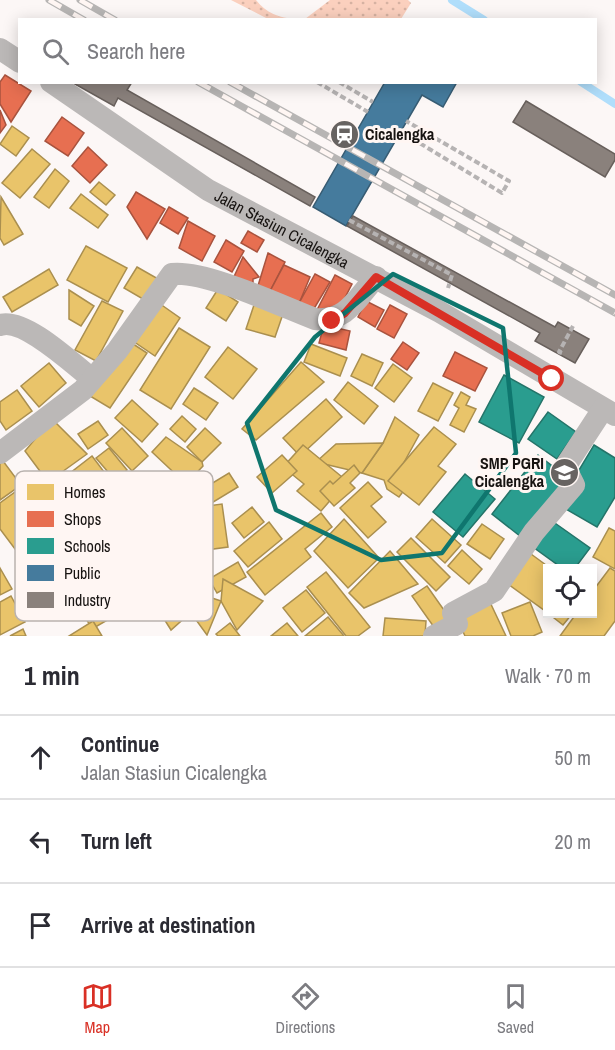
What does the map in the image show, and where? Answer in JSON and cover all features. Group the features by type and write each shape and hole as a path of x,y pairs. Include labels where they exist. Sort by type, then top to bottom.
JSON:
{"street":[{"path":"0,49 18,61"},
{"name":"Jalan Stasiun Cicalengka","path":"54,84 208,190 440,312 609,412"},
{"path":"0,453 83,390 117,351 171,273 181,272 203,278 315,319 332,321 345,313 376,277"},
{"path":"0,325 7,323 29,330 92,379"},
{"path":"434,636 457,624 453,613 494,591 534,532 574,485 565,468 609,412"}],"path":[{"path":"321,84 368,112"},
{"path":"342,84 373,102"},
{"path":"399,139 403,134 502,193 509,181 406,121"},
{"path":"349,220 452,275 448,288"},
{"path":"565,355 559,352 573,326"}],"highlighted area":[{"path":"393,274 503,328 516,453 442,553 381,560 276,510 247,423 315,337"}],"shaded area":[{"path":"231,0 256,0 273,14 290,18 266,18"},
{"path":"330,0 408,0 411,3 402,18 306,18"}],"building: Homes":[{"path":"12,126 29,138 16,156 0,144"},
{"path":"32,149 50,164 20,198 2,183"},
{"path":"55,169 69,181 49,208 34,197"},
{"path":"99,182 115,195 106,205 90,192"},
{"path":"81,194 108,215 98,228 70,208"},
{"path":"1,197 23,234 4,245 0,238"},
{"path":"86,246 127,268 108,302 67,280"},
{"path":"137,267 160,280 148,302 124,288"},
{"path":"49,269 58,285 12,312 3,297"},
{"path":"218,289 238,302 226,321 206,308"},
{"path":"69,290 94,306 81,326 69,319"},
{"path":"102,301 123,311 96,361 75,350"},
{"path":"156,301 180,318 155,356 130,339"},
{"path":"255,302 284,311 275,337 246,329"},
{"path":"179,328 210,347 171,409 140,390"},
{"path":"127,340 147,353 110,408 90,396"},
{"path":"311,344 347,358 340,376 304,362"},
{"path":"228,347 257,369 233,399 205,377"},
{"path":"362,354 383,363 372,386 351,376"},
{"path":"301,362 324,382 256,440 242,429"},
{"path":"49,363 66,383 39,407 21,386"},
{"path":"393,364 412,378 394,402 375,388"},
{"path":"348,382 378,406 364,424 334,400"},
{"path":"433,383 453,393 438,421 418,411"},
{"path":"194,388 218,403 206,420 183,404"},
{"path":"17,390 32,411 6,430 0,421 0,402"},
{"path":"461,392 470,397 466,405 476,409 464,432 450,425 459,408 454,405"},
{"path":"326,399 342,417 300,456 283,438"},
{"path":"132,400 158,424 142,442 115,418"},
{"path":"182,416 196,429 185,442 170,429"},
{"path":"395,417 419,435 396,477 408,485 399,497 387,489 384,480 362,473 383,443"},
{"path":"52,419 87,454 63,471 40,471 25,451"},
{"path":"98,421 108,435 88,449 78,434"},
{"path":"434,427 456,444 438,466 446,472 419,505 388,481"},
{"path":"122,428 148,456 132,471 106,443"},
{"path":"205,428 221,443 202,462 187,447"},
{"path":"166,437 202,462 203,466 198,471 172,471 152,452"},
{"path":"383,443 362,473 316,462 336,444"},
{"path":"303,445 347,481 321,511 297,491 304,484 283,467"},
{"path":"109,448 127,470 107,471 96,458"},
{"path":"282,455 297,471 272,493 257,477"},
{"path":"92,456 103,471 73,471"},
{"path":"0,457 15,477 15,489 0,500"},
{"path":"354,465 360,473 350,483 355,488 334,506 320,491 330,481 333,484"},
{"path":"229,473 238,487 213,502 213,483"},
{"path":"368,482 382,497 371,506 386,522 368,538 340,508"},
{"path":"15,492 15,549 0,529 0,503"},
{"path":"222,504 228,547 213,549 213,505"},
{"path":"252,507 264,522 244,538 232,523"},
{"path":"321,513 332,527 305,549 311,557 265,595 247,572"},
{"path":"344,519 379,558 348,588 314,551"},
{"path":"432,519 461,545 445,563 416,537"},
{"path":"269,522 282,539 248,567 234,551"},
{"path":"482,524 504,539 490,559 467,544"},
{"path":"609,528 615,531 615,569 593,557"},
{"path":"411,538 450,577 436,591 397,552"},
{"path":"462,550 482,569 469,584 448,566"},
{"path":"390,551 418,584 364,608 349,593"},
{"path":"531,554 545,564 543,609 508,584"},
{"path":"238,562 246,577 217,593 213,586 213,577"},
{"path":"0,568 12,589 0,595"},
{"path":"610,568 615,571 615,621 604,636 560,636 573,618 597,618 597,585"},
{"path":"326,572 370,627 358,636 346,636 307,587"},
{"path":"223,579 263,601 237,630 221,601"},
{"path":"427,586 451,620 436,630 412,596"},
{"path":"306,590 325,613 302,632 283,608"},
{"path":"11,596 15,603 15,621 25,622 0,635 0,602"},
{"path":"213,598 221,601 213,620"},
{"path":"488,598 506,636 465,636 455,614"},
{"path":"530,602 542,632 533,636 511,636 502,613"},
{"path":"328,617 344,636 305,636"},
{"path":"385,618 426,621 425,636 383,636"},
{"path":"554,618 569,618 563,625"},
{"path":"87,621 106,621 92,629"},
{"path":"93,621 102,636 69,636"},
{"path":"165,621 181,621 171,630"},
{"path":"197,621 213,621 207,635"},
{"path":"230,623 240,636 218,636 216,634"},
{"path":"287,623 298,636 271,636"},
{"path":"23,629 26,636 10,636"}],"building: Shops":[{"path":"5,75 31,91 11,122 0,104 0,82"},
{"path":"0,110 6,125 0,133"},
{"path":"62,117 84,133 68,156 45,141"},
{"path":"88,147 107,165 90,183 72,166"},
{"path":"136,192 165,209 147,239 127,207"},
{"path":"169,207 188,218 178,234 160,223"},
{"path":"188,221 215,236 202,261 179,248"},
{"path":"248,231 264,240 257,252 241,243"},
{"path":"226,240 244,251 232,272 214,262"},
{"path":"268,253 285,262 268,295 257,289"},
{"path":"243,257 259,277 253,279 253,290 232,281"},
{"path":"284,265 310,277 298,306 268,295"},
{"path":"315,274 330,282 312,312 298,305"},
{"path":"335,275 352,284 334,319 317,310"},
{"path":"366,301 384,310 375,327 358,317"},
{"path":"390,305 407,314 394,338 377,329"},
{"path":"324,325 350,331 346,350 319,343"},
{"path":"403,342 419,353 407,370 391,359"},
{"path":"455,352 487,368 475,391 443,376"}],"building: Schools":[{"path":"504,375 544,397 519,443 479,422"},
{"path":"548,412 576,432 557,459 528,439"},
{"path":"594,445 615,458 615,497 597,527 564,508 576,475"},
{"path":"538,455 572,481 525,540 492,514"},
{"path":"465,474 495,499 463,537 433,512"},
{"path":"552,521 590,548 578,564 556,564 533,547"}],"building: Public":[{"path":"384,84 456,84 443,107 422,95 346,226 313,207"}],"building: Industry":[{"path":"75,84 131,84 127,90 315,197 310,206 118,98 114,106"},
{"path":"526,101 615,154 615,160 605,177 513,122"},
{"path":"353,216 555,327 558,322 589,339 575,363 535,341 540,333 347,226"}],"waterway":[{"path":"452,0 481,18"},
{"path":"584,84 615,104"}],"railway":[{"path":"49,0 80,18"},
{"path":"80,0 112,18"},
{"path":"202,84 615,313"},
{"path":"234,84 615,295"}],"place":[{"name":"Cicalengka","path":"344,134"},
{"name":"SMP PGRI Cicalengka","path":"565,472"}],"route":[{"path":"332,321 345,313 376,277 440,312 552,379"}]}
